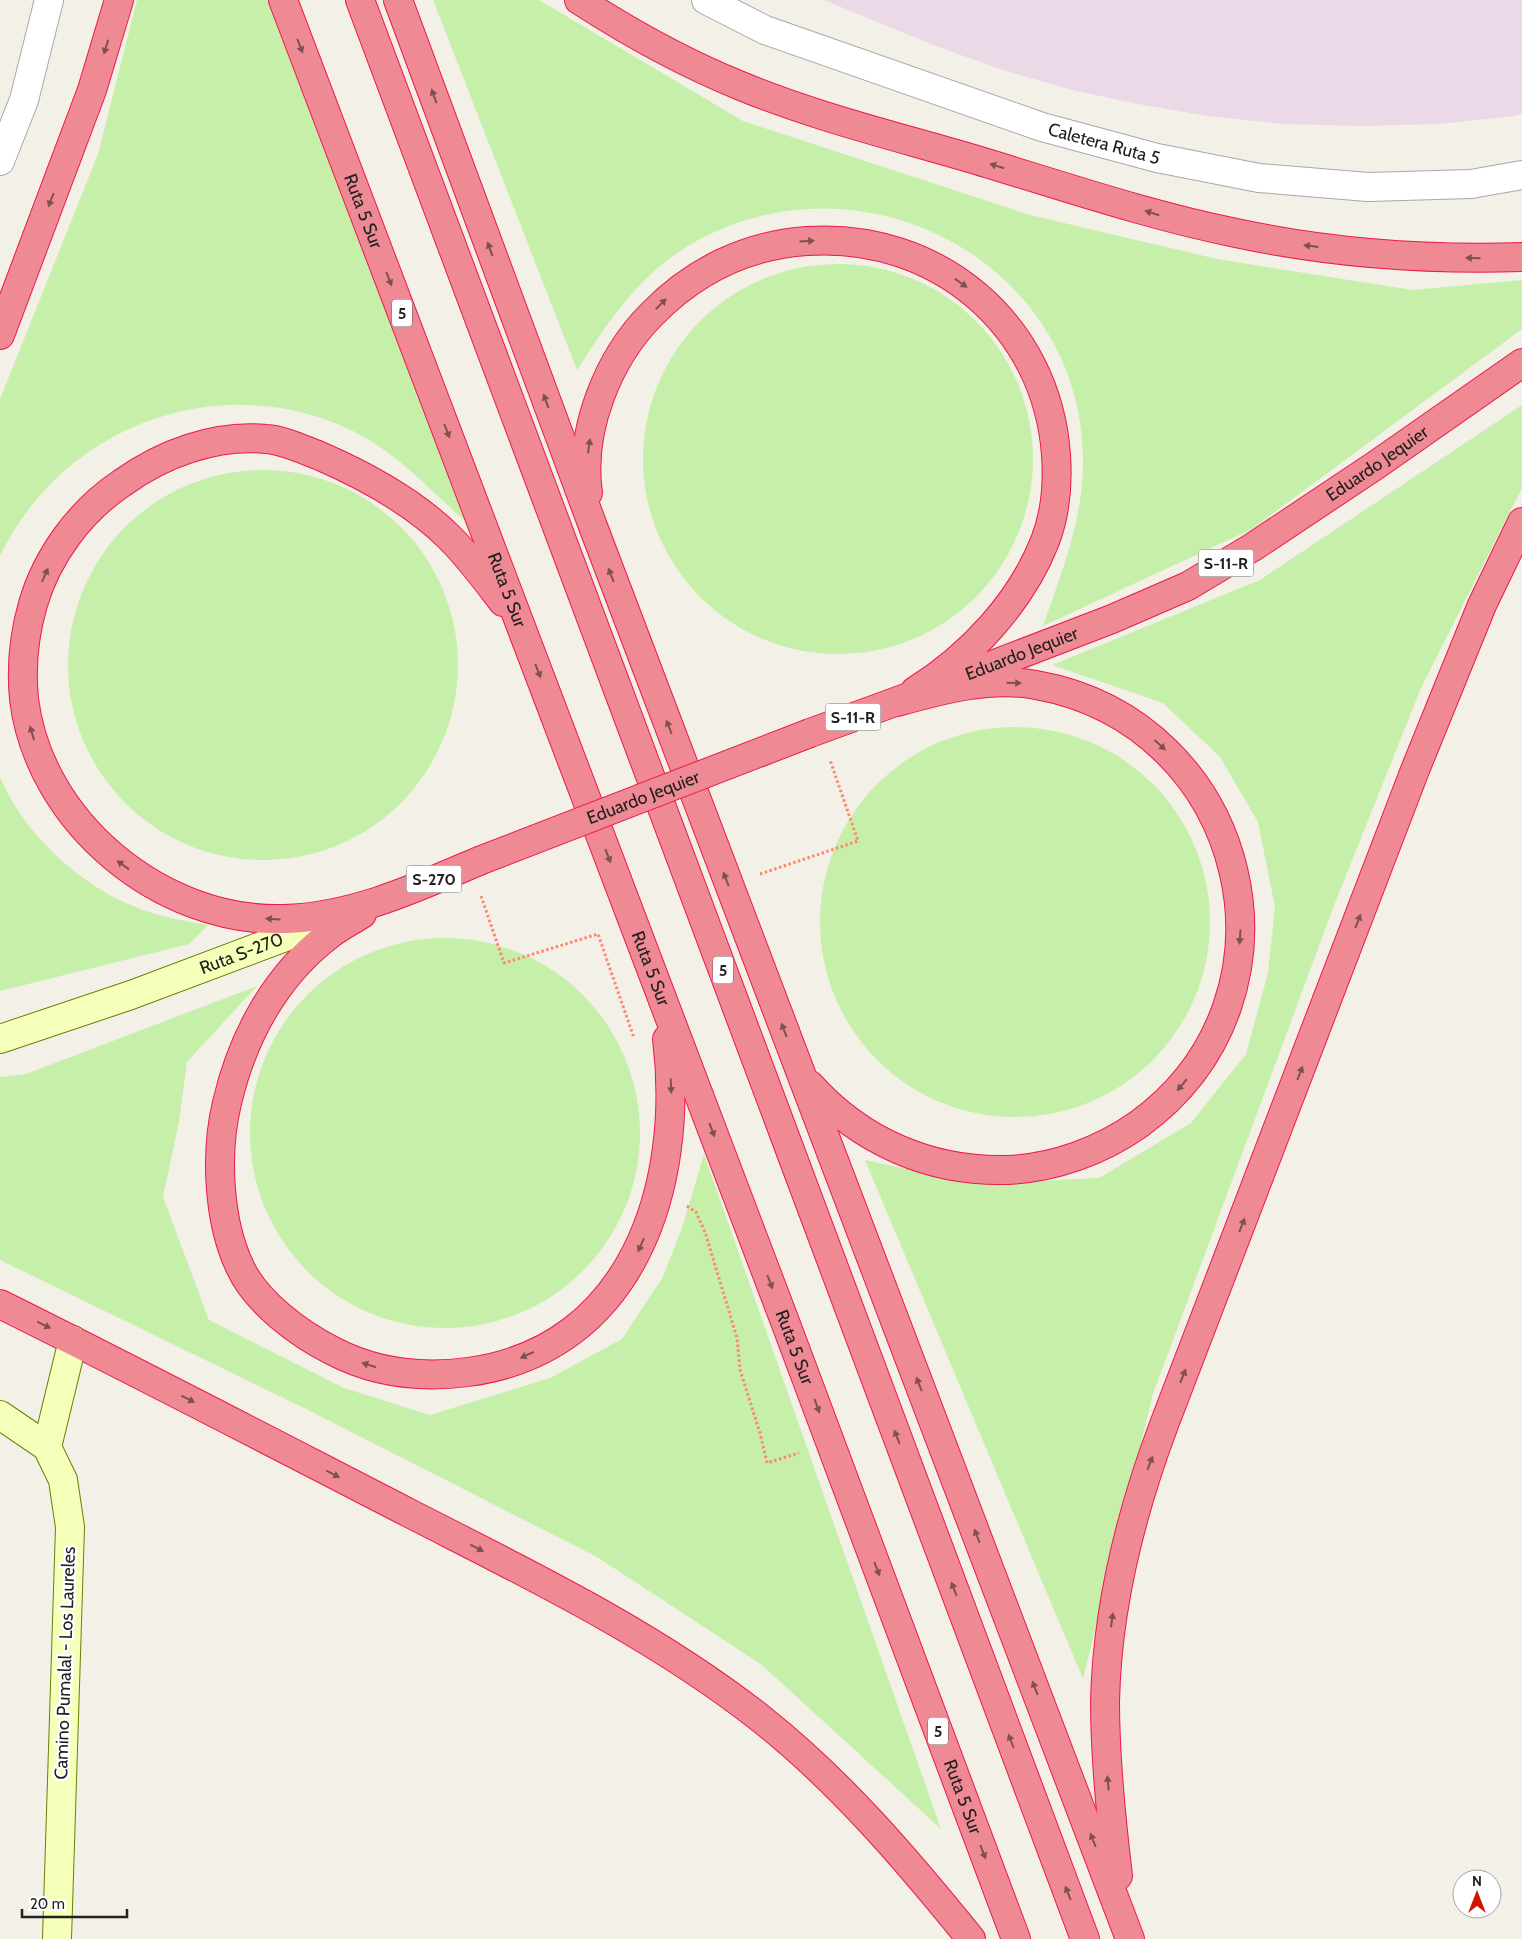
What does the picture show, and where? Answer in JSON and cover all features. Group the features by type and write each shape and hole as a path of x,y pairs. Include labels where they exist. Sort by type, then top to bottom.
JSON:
{"highway":[{"path":"0,334 92,90 119,0"},
{"name":"Ruta 5 Sur","path":"283,0 521,625 1016,1939"},
{"name":"5","path":"360,0 1085,1939"},
{"path":"398,0 728,884 1127,1928"},
{"path":"579,0 618,25 679,58 742,86 806,110 1172,219 1254,237 1364,253 1422,257 1522,257"},
{"path":"594,529 587,484 588,449 594,414 606,382 622,351 643,322 668,297 695,277 724,261 756,249 789,242 823,240 856,242 888,249 919,259 948,274 974,293 998,315 1018,341 1035,370 1048,403 1055,437 1057,471 1054,506 1046,540 1030,571 1001,614 962,656 931,681 897,702"},
{"name":"Eduardo Jequier","path":"479,861 1112,619 1188,586 1253,547 1376,465 1522,363"},
{"path":"389,897 354,910 318,917 281,920 244,917 209,909 174,896 141,878 112,857 86,830 64,802 46,770 33,737 24,702 23,668 26,634 34,601 47,570 63,541 84,515 109,491 137,472 168,457 200,446 234,440 268,438 307,451 344,467 380,486 414,508 449,536 478,569 521,625"},
{"path":"1127,1928 1106,1764 1105,1701 1112,1620 1129,1528 1152,1457 1415,770 1482,605 1522,522"},
{"path":"802,1076 846,1120 884,1144 917,1157 952,1167 987,1170 1023,1169 1058,1162 1092,1151 1124,1134 1153,1114 1179,1089 1201,1061 1218,1030 1231,997 1238,963 1241,928 1239,894 1232,860 1220,827 1204,796 1183,768 1159,743 1131,722 1100,704 1068,692 1034,684 995,683 964,686 936,691 897,702"},
{"name":"Ruta S-270","path":"389,897 479,861"},
{"path":"389,897 329,935 303,958 280,984 244,1044 232,1077 224,1115 220,1153 222,1192 228,1230 240,1268 261,1296 286,1321 314,1341 355,1361 380,1369 415,1375 450,1375 486,1370 517,1360 547,1346 568,1332 599,1306 621,1280 638,1252 651,1222 668,1146 672,1100 670,1062 666,1024 657,986"},
{"path":"0,1304 556,1589 659,1647 708,1680 773,1729 837,1786 932,1892 971,1939"}],"street":[{"path":"0,161 24,100 49,0"},
{"name":"Caletera Ruta 5","path":"706,0 765,30 1042,127 1157,158 1259,178 1368,186 1471,184 1522,175"},
{"name":"Ruta S-270","path":"0,1039 254,950 389,897"},
{"path":"47,1447 73,1340"},
{"name":"Camino Pumalal - Los Laureles","path":"0,1415 47,1447 63,1480 70,1527 57,1939"}],"path":[{"path":"728,884 858,841 832,767"},
{"path":"483,902 504,964"}],"shaded area":[{"path":"824,0 1522,0 1522,113 1515,116 1439,124 1361,126 1284,124 1208,116 1068,89 1000,69 933,45"}],"green space":[{"path":"137,0 269,0 465,521 426,484 398,461 353,431 303,413 251,405 200,408 151,420 105,442 63,472 28,510 0,556 0,399 98,154"},
{"path":"433,0 539,0 743,121 1030,215 1217,259 1412,290 1522,280 1522,329 1252,529 1043,626 1076,523 1080,502 1083,459 1073,391 1046,331 1006,282 955,244 897,219 833,209 768,214 704,237 664,263 631,294 577,370"},
{"path":"838,264 876,268 895,272 913,279 946,297 976,321 1000,351 1018,384 1025,402 1029,421 1033,459 1029,497 1025,516 1018,534 1000,567 976,597 946,621 913,639 895,646 876,650 838,654 800,650 781,646 763,639 730,621 700,597 676,567 658,534 651,516 647,497 643,459 647,421 651,402 658,384 676,351 700,321 730,297 763,279 781,272 800,268"},
{"path":"1522,405 1522,488 1421,688 1335,903 1153,1394 1083,1679 865,1160 978,1184 1099,1178 1191,1123 1246,1054 1268,973 1275,907 1258,822 1220,757 1163,703 1052,665 1260,580"},
{"path":"263,470 301,474 320,478 338,485 371,503 401,527 425,557 443,590 450,608 454,627 458,665 454,703 450,722 443,740 425,773 401,803 371,827 338,845 320,852 301,856 263,860 225,856 206,852 188,845 155,827 125,803 101,773 83,740 76,722 72,703 68,665 72,627 76,608 83,590 101,557 125,527 155,503 188,485 206,478 225,474"},
{"path":"1015,727 1053,731 1072,735 1090,742 1123,760 1153,784 1177,814 1195,847 1202,865 1206,884 1210,922 1206,960 1202,979 1195,997 1177,1030 1153,1060 1123,1084 1090,1102 1072,1109 1053,1113 1015,1117 977,1113 958,1109 940,1102 907,1084 877,1060 853,1030 835,997 828,979 824,960 820,922 824,884 828,865 835,847 853,814 877,784 907,760 940,742 958,735 977,731"},
{"path":"0,777 10,798 39,838 75,872 116,898 138,908 208,925 189,944 0,991"},
{"path":"445,938 483,942 502,946 520,953 553,971 583,995 607,1025 625,1058 632,1076 636,1095 640,1133 636,1171 632,1190 625,1208 607,1241 583,1271 553,1295 520,1313 502,1320 483,1324 445,1328 407,1324 388,1320 370,1313 337,1295 307,1271 283,1241 265,1208 258,1190 254,1171 250,1133 254,1095 258,1076 265,1058 283,1025 307,995 337,971 370,953 388,946 407,942"},
{"path":"257,986 187,1062 179,1122 163,1197 209,1320 344,1388 430,1415 550,1378 622,1339 663,1277 683,1225 704,1154 941,1829 762,1665 597,1557 308,1410 0,1260 0,1077 26,1074"}]}
